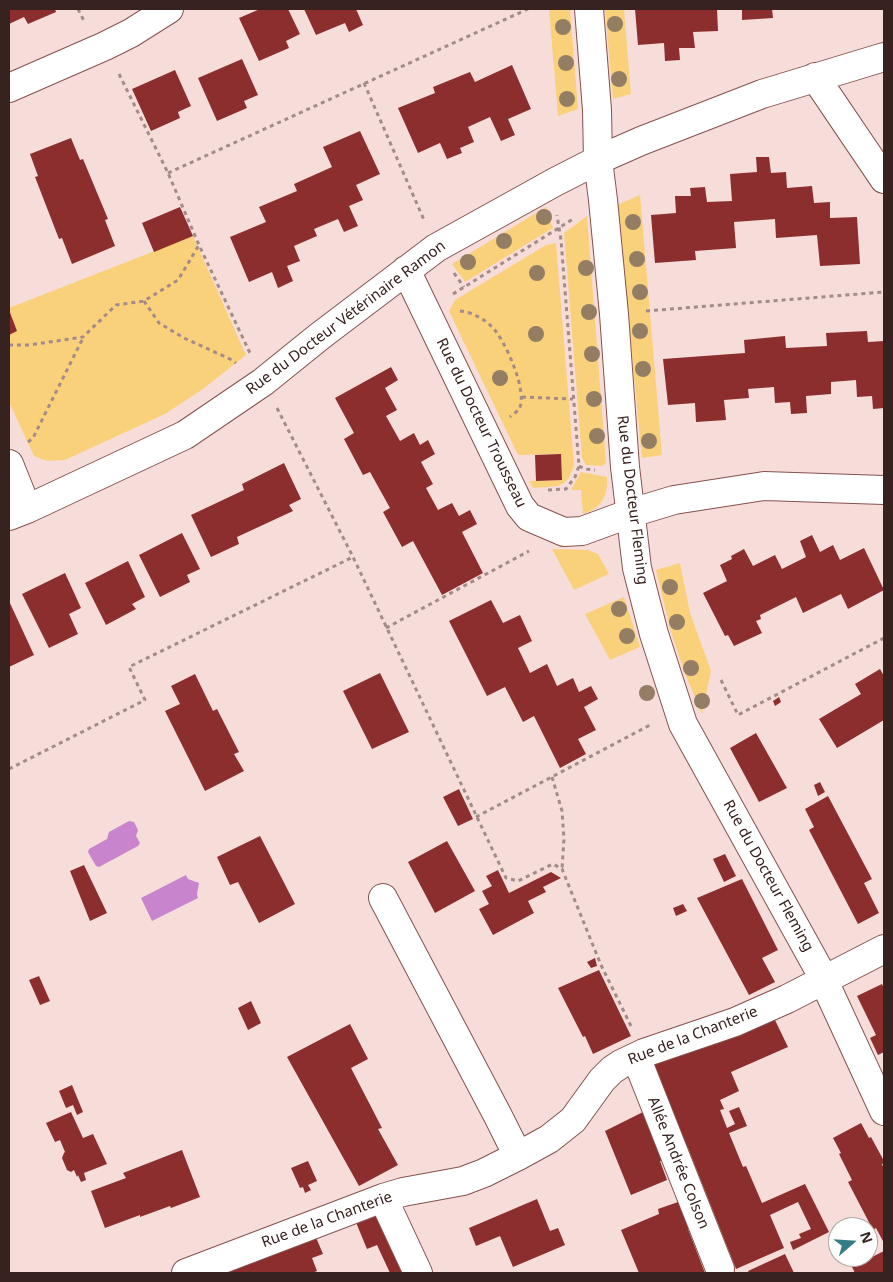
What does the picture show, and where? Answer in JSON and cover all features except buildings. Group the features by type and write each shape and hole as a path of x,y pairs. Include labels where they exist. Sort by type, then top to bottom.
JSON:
{"street":[{"path":"9,88 105,46 131,33 169,9"},
{"name":"Rue du Docteur Fleming","path":"589,9 597,110 598,160 614,314 625,467 638,568 654,634 683,724 805,944 884,1111"},
{"name":"Rue du Docteur Vétérinaire Ramon","path":"18,512 186,435 264,382 320,336 436,248 555,182 641,141 762,94 884,57"},
{"path":"815,77 884,179"},
{"name":"Rue du Docteur Trousseau","path":"406,270 520,506 529,517 564,532"},
{"path":"16,455 18,512"},
{"path":"564,532 582,531 674,500 764,486 884,490"},
{"path":"383,898 518,1156"},
{"name":"Rue de la Chanterie","path":"186,1273 384,1198 404,1192 463,1181 484,1172 549,1139 564,1128 573,1120 602,1080 621,1064 640,1055 734,1022 787,999 884,949"},
{"name":"Allée Andrée Colson","path":"640,1055 720,1269"},
{"path":"384,1198 418,1273"}],"path":[{"path":"168,173 528,9"},
{"path":"105,46 168,173 199,245 264,382 352,557 506,878 518,881 554,864 562,869"},
{"path":"364,83 436,248 464,287"},
{"path":"540,490 566,489 579,466 556,211"},
{"path":"449,296 579,215"},
{"path":"16,455 33,438 84,337 116,305 144,301 178,280 199,245"},
{"path":"614,314 884,292"},
{"path":"144,301 159,323 184,338 230,359 264,382"},
{"path":"458,311 467,312 482,319 500,335 511,360 522,397 519,409 507,419"},
{"path":"9,345 29,346 84,337"},
{"path":"522,397 574,399"},
{"path":"386,628 564,532"},
{"path":"9,769 145,700 129,666 352,557"},
{"path":"721,680 738,715 884,638"},
{"path":"476,817 680,710"},
{"path":"552,777 562,811 564,839 562,869 640,1055"}],"shaded area":[{"path":"549,9 570,9 578,109 558,116"},
{"path":"605,9 624,9 631,94 613,99"},
{"path":"640,195 662,455 642,458 617,205"},
{"path":"546,207 553,228 465,282 452,264"},
{"path":"587,216 606,463 602,466 586,465 582,458 564,233"},
{"path":"193,236 246,355 203,389 165,414 65,460 47,461 34,456 9,402 9,308"},
{"path":"556,243 574,465 568,479 564,483 533,488 529,481 562,480 561,454 518,455 449,311 455,300 546,245"},
{"path":"581,472 607,477 605,495 599,505 583,514 581,490 571,490"},
{"path":"552,549 588,550 598,554 609,574 574,590"},
{"path":"680,563 690,613 711,671 702,714 684,671 671,632 656,570"},
{"path":"624,597 640,647 610,660 585,614"},
{"path":"129,821 134,822 138,830 136,836 140,843 138,846 99,867 96,866 88,852 89,849 107,839 109,832"},
{"path":"186,875 188,879 199,883 198,898 152,921 141,898"}]}
